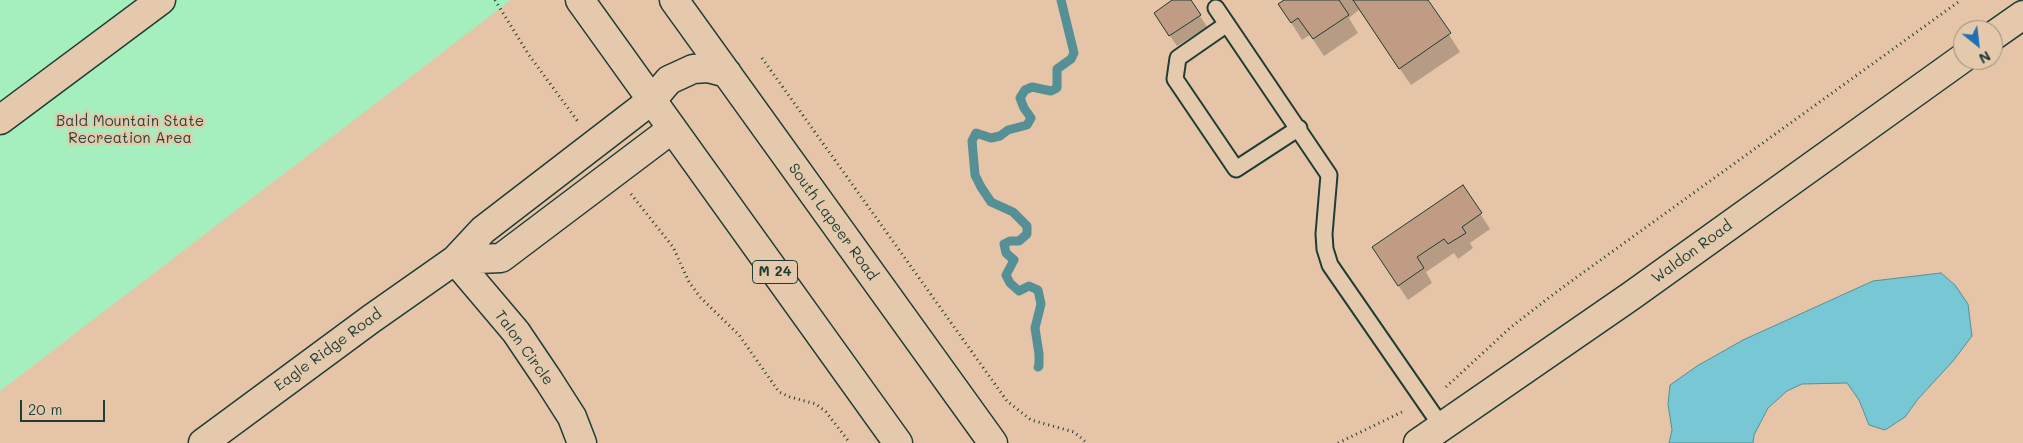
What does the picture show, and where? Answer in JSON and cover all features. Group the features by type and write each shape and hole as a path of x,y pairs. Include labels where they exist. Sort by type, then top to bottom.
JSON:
{"street":[{"path":"0,120 161,0"},
{"name":"M 24","path":"580,0 898,443"},
{"name":"South Lapeer Road","path":"674,0 993,443"},
{"path":"2003,29 2023,15"},
{"name":"Waldon Road","path":"1418,443 1640,290 1953,65"},
{"name":"Eagle Ridge Road","path":"203,443 371,319 455,260 483,230 652,100 669,80 693,69 708,68 727,73"},
{"path":"455,260 501,258 672,129"},
{"name":"Talon Circle","path":"455,260 516,332 572,417 582,443"}],"lane":[{"path":"1216,8 1330,175 1324,234 1325,249 1330,265 1442,427"},
{"path":"1227,24 1178,58 1175,79 1236,169 1298,128"}],"path":[{"path":"495,0 529,55 582,126"},
{"path":"1338,443 1424,402 1446,388 1511,327 1559,290 1961,0"},
{"path":"762,58 1007,401 1031,420 1074,432 1087,443"},
{"path":"626,188 673,248 689,282 700,296 739,335 779,392 816,404 826,412 850,443"}],"green space":[{"name":"Bald Mountain State Recreation Area","path":"0,0 511,0 0,391"}],"water":[{"path":"1941,273 1955,285 1968,304 1972,336 1905,417 1885,430 1869,425 1859,400 1847,383 1802,384 1787,391 1768,408 1754,435 1753,443 1669,443 1672,430 1668,404 1670,385 1697,366 1743,340 1873,281"}],"building":[{"path":"1172,0 1191,0 1201,15 1169,36 1154,13"},
{"path":"1284,0 1339,0 1349,15 1313,39 1298,18 1291,23 1278,4"},
{"path":"1353,0 1428,0 1451,33 1399,69"},
{"path":"1463,185 1482,213 1462,227 1466,233 1448,244 1444,239 1417,257 1424,268 1398,286 1372,247"}],"waterway":[{"path":"1038,367 1039,354 1035,328 1041,304 1038,290 1029,286 1019,291 1010,283 1006,275 1014,260 1006,253 1004,244 1010,241 1019,241 1027,234 1027,226 1013,212 991,202 981,187 975,175 972,141 976,133 991,138 1000,136 1008,130 1027,125 1031,118 1020,98 1025,90 1032,87 1051,91 1057,88 1057,69 1071,59 1074,53 1061,0"}]}
